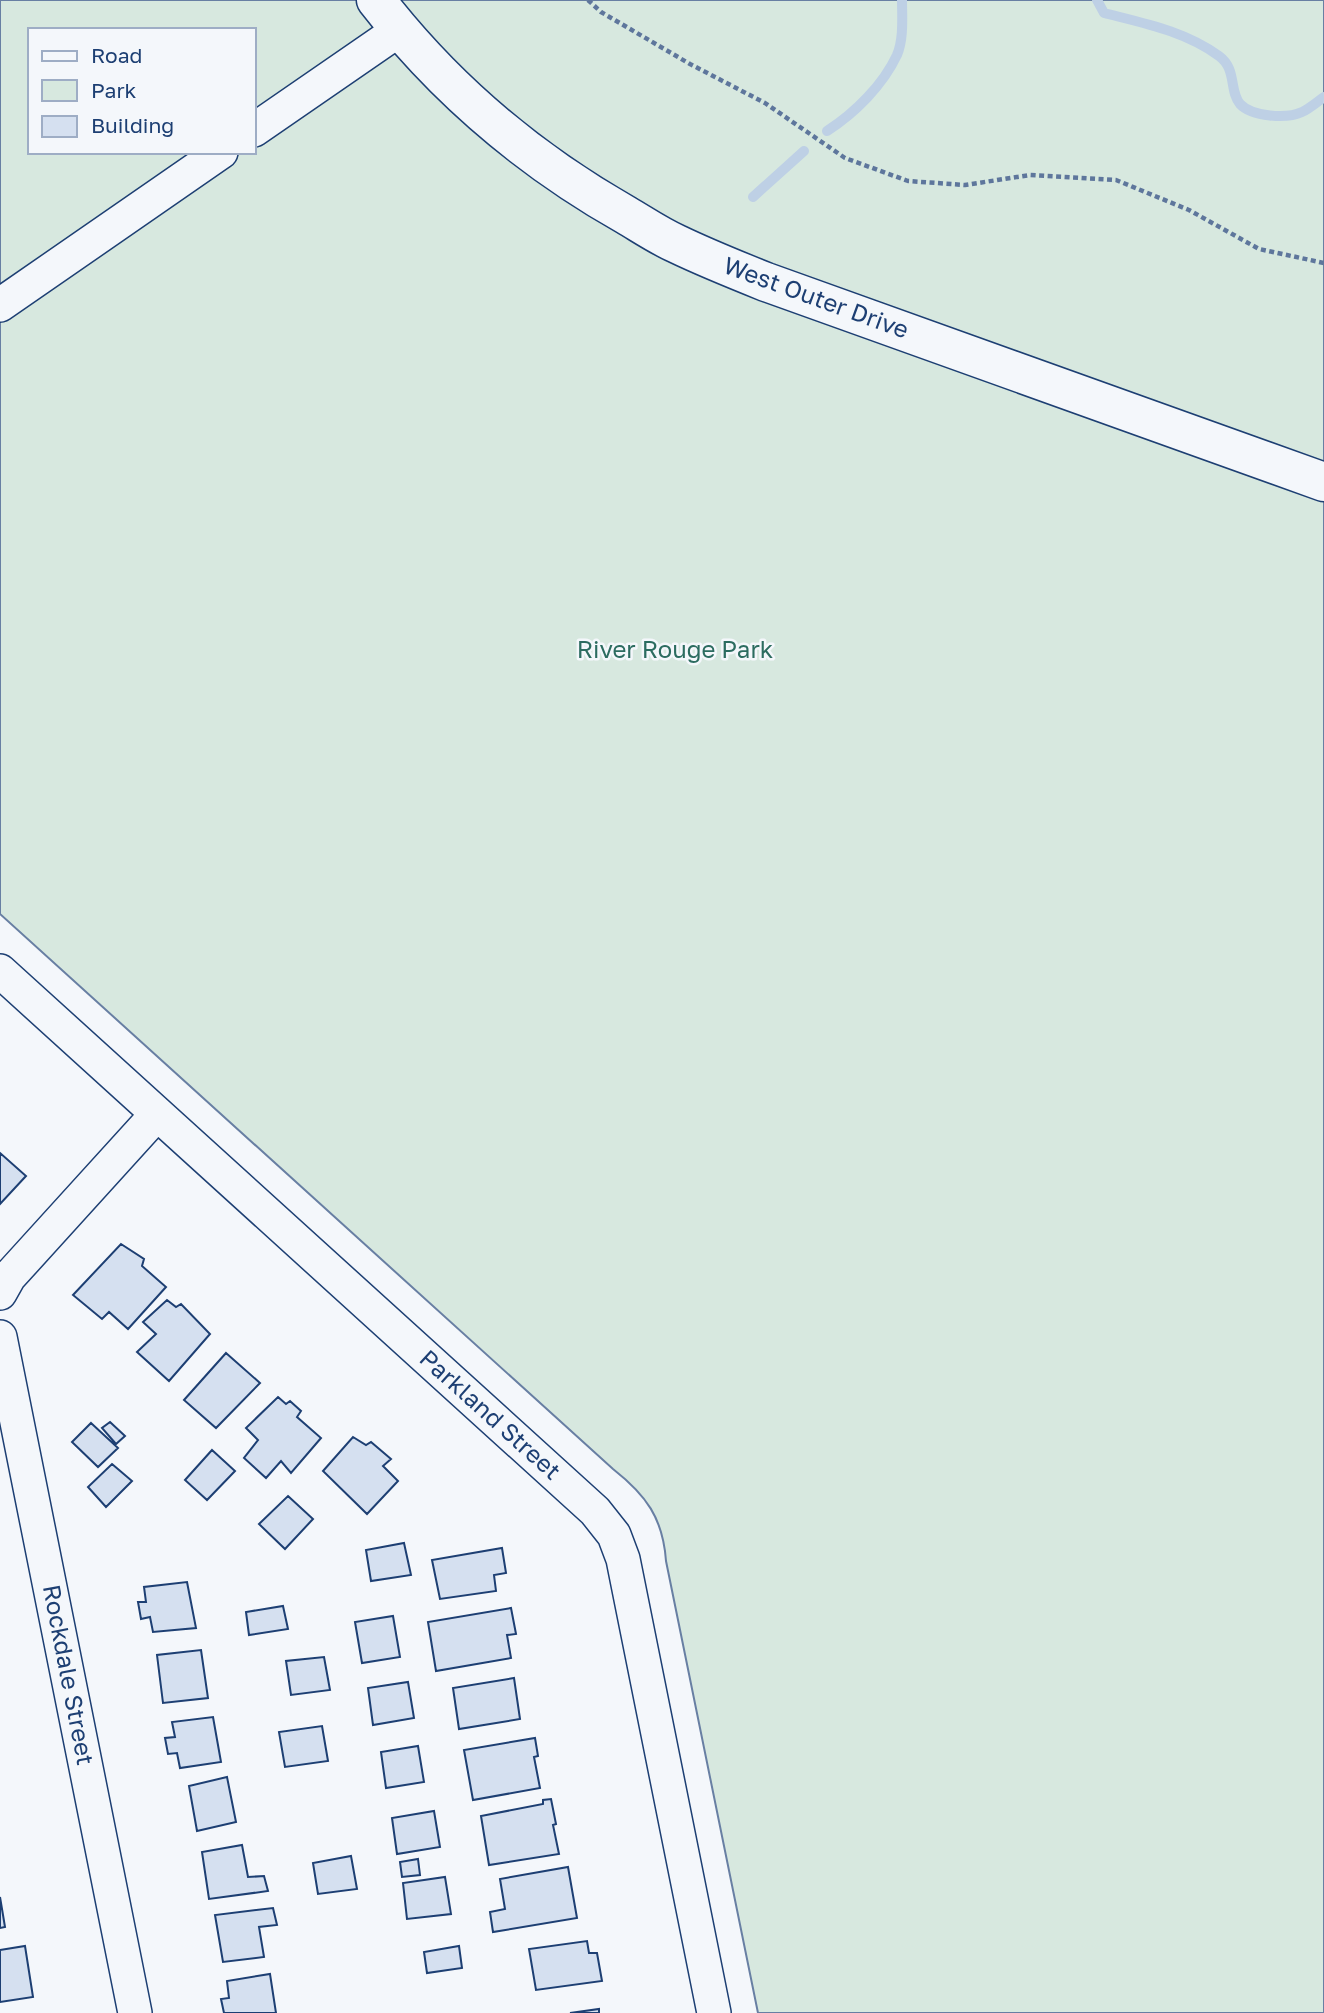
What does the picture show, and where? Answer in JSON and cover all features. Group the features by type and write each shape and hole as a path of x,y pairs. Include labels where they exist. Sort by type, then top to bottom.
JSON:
{"main road":[{"name":"West Outer Drive","path":"376,0 399,30 459,93 519,145 583,191 675,243 766,282 1324,482"}],"street":[{"path":"256,129 399,30"},
{"path":"0,305 219,154"},
{"name":"Parkland Street","path":"0,971 596,1511 614,1535 623,1559 714,2013"},
{"path":"0,1293 9,1277 157,1114"},
{"name":"Rockdale Street","path":"0,1337 135,2013"}],"path":[{"path":"588,0 601,12 690,64 765,103 845,158 908,181 965,185 1030,175 1116,180 1189,210 1259,249 1324,263"}],"green space":[{"name":"River Rouge Park","path":"0,0 1324,0 1324,2013 758,2013 661,1532 643,1498 0,914"}],"building":[{"path":"0,1153 26,1176 0,1204"},
{"path":"121,1244 144,1259 142,1266 166,1287 128,1329 109,1312 102,1319 73,1295"},
{"path":"167,1300 176,1307 181,1304 210,1334 169,1381 137,1352 156,1334 143,1322"},
{"path":"226,1353 260,1383 216,1428 184,1400"},
{"path":"278,1397 286,1404 290,1401 301,1411 297,1417 321,1438 291,1473 281,1461 266,1478 244,1458 258,1440 246,1428"},
{"path":"110,1422 125,1436 116,1444 102,1428"},
{"path":"91,1423 118,1448 98,1467 72,1442"},
{"path":"353,1437 366,1445 371,1442 391,1459 383,1466 398,1481 367,1514 323,1471"},
{"path":"212,1450 235,1471 207,1500 185,1480"},
{"path":"112,1464 132,1481 106,1507 88,1487"},
{"path":"288,1496 313,1519 285,1549 259,1524"},
{"path":"404,1543 411,1575 371,1581 366,1550"},
{"path":"502,1548 506,1573 494,1575 496,1591 440,1599 432,1560"},
{"path":"187,1582 196,1628 153,1632 150,1617 141,1619 138,1602 146,1602 144,1587"},
{"path":"283,1606 288,1629 249,1635 246,1612"},
{"path":"511,1608 516,1634 507,1635 511,1658 436,1671 428,1622"},
{"path":"393,1616 400,1657 362,1663 355,1622"},
{"path":"201,1650 208,1698 163,1703 157,1655"},
{"path":"324,1657 330,1690 291,1695 286,1661"},
{"path":"514,1678 520,1719 459,1729 453,1688"},
{"path":"408,1682 414,1718 373,1725 368,1688"},
{"path":"213,1717 221,1762 180,1768 177,1753 168,1754 165,1738 175,1737 172,1722"},
{"path":"322,1726 328,1761 285,1767 279,1732"},
{"path":"535,1738 538,1756 534,1757 540,1788 473,1800 464,1750"},
{"path":"418,1746 424,1782 386,1788 381,1752"},
{"path":"227,1777 236,1822 197,1831 189,1786"},
{"path":"551,1799 559,1854 489,1865 481,1816 543,1804 543,1800"},
{"path":"434,1811 440,1847 397,1854 392,1818"},
{"path":"242,1845 248,1877 264,1876 268,1891 209,1899 202,1852"},
{"path":"351,1856 357,1889 318,1894 313,1863"},
{"path":"418,1859 420,1875 402,1877 400,1862"},
{"path":"568,1867 577,1918 493,1932 490,1912 505,1909 500,1879"},
{"path":"445,1877 451,1914 407,1919 403,1883"},
{"path":"0,1897 5,1927 0,1928"},
{"path":"273,1908 277,1925 259,1927 264,1957 223,1962 215,1915"},
{"path":"587,1941 589,1953 597,1953 602,1981 536,1990 529,1949"},
{"path":"25,1946 33,1997 0,2002 0,1950"},
{"path":"459,1946 462,1968 427,1973 424,1952"},
{"path":"270,1974 276,2013 224,2013 221,1999 229,1998 227,1981"},
{"path":"599,2009 599,2013 570,2013"}],"waterway":[{"path":"827,131 867,98 891,66 901,42 902,0"},
{"path":"1097,0 1104,13 1178,34 1219,56 1231,73 1240,104 1253,112 1288,116 1302,112 1324,97"},
{"path":"753,197 804,151"}]}
